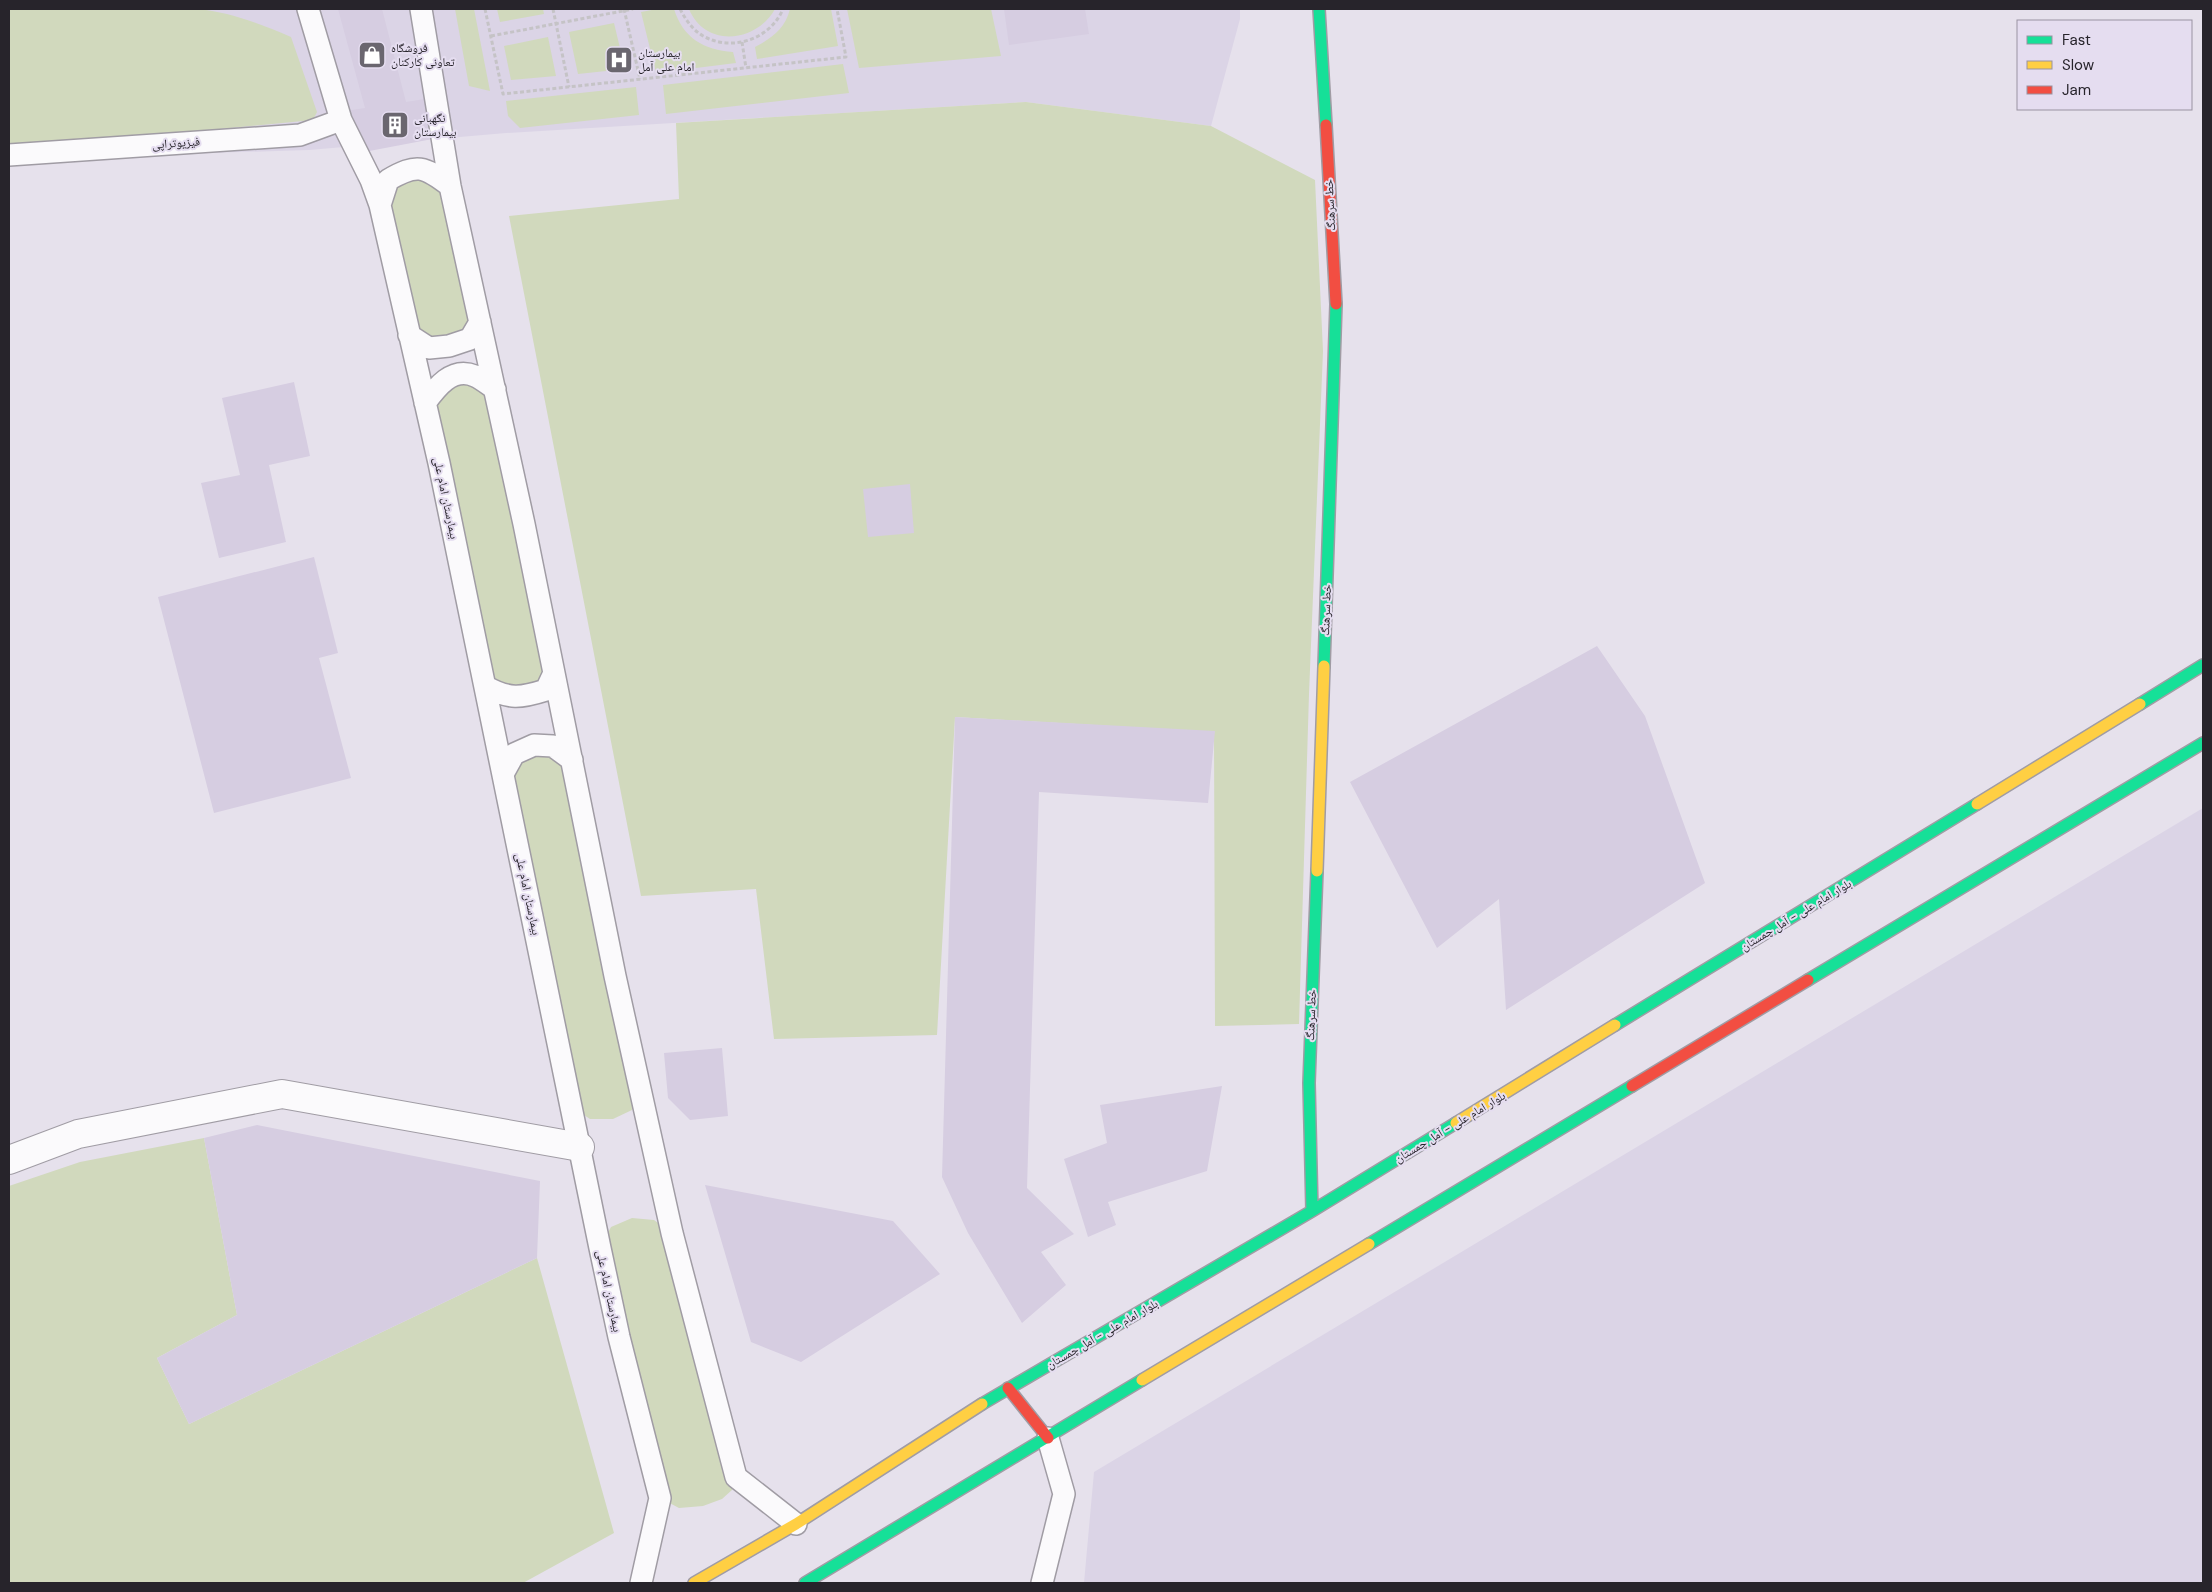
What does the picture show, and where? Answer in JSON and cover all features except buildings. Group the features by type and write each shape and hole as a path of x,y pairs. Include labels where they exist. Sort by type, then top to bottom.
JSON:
{"main road":[{"name":"خط سرهنگ","path":"1312,1211 1308,1082 1336,318 1319,9"},
{"name":"بلوار امام علی - آمل چمستان","path":"694,1583 796,1524 1008,1388 1312,1211 2203,665"},
{"path":"805,1583 2203,743"},
{"path":"1008,1388 1048,1438"}],"street":[{"path":"9,1160 78,1134 282,1094 580,1147"}],"lane":[{"name":"بیمارستان امام علی","path":"308,9 341,120 371,180 380,205 425,403 485,686 619,1338 660,1498 641,1583"},
{"path":"421,9 450,186 495,389 615,976 672,1233 736,1477 796,1524"},
{"name":"فیزیوتراپی","path":"9,154 300,135 341,120"},
{"path":"380,205 388,180 407,169 429,170 450,186"},
{"path":"409,335 429,348 449,346 470,339 480,322"},
{"path":"425,403 439,383 457,374 474,375 495,389"},
{"path":"485,686 502,696 523,697 546,690 554,673"},
{"path":"503,774 514,754 534,744 553,746 572,760"},
{"path":"1042,1583 1064,1494 1048,1438"}],"path":[{"path":"485,9 503,94 846,57 837,9"},
{"path":"553,9 569,87"},
{"path":"490,36 633,9"},
{"path":"680,9 690,26 705,37 723,43 742,42 758,37 772,26 783,9"},
{"path":"624,10 640,79"},
{"path":"742,42 746,68"}],"shaded area":[{"name":"بیمارستان امام علی آمل","path":"9,9 1240,9 1240,19 1211,126 1026,102 506,133 309,150 9,159"},
{"path":"2203,808 2203,1583 1084,1583 1094,1472"}],"green space":[{"path":"9,9 197,9 245,19 291,37 317,112 313,120 9,149"},
{"path":"455,9 474,9 490,91 469,86"},
{"path":"497,9 543,9 544,14 500,22"},
{"path":"657,9 674,9 683,28 689,35 696,41 713,49 733,52 736,63 656,73 641,12"},
{"path":"689,9 775,9 767,20 756,29 744,34 731,36 718,35 707,30 697,22"},
{"path":"790,9 831,9 838,46 757,59 755,47 777,32 785,22"},
{"path":"847,9 991,9 1001,56 859,68"},
{"path":"614,23 625,69 578,74 569,32"},
{"path":"548,37 556,76 511,80 504,46"},
{"path":"843,64 849,93 666,114 663,85"},
{"path":"636,87 639,115 520,128 508,116 506,101"},
{"path":"1026,102 1211,126 1315,180 1323,351 1309,694 1299,1024 1215,1026 1214,732 955,717 937,1035 774,1039 756,889 641,896 509,216 679,199 676,123"},
{"path":"407,169 450,186 480,322 449,346 409,335 380,205"},
{"path":"457,375 495,389 546,690 485,686 425,403"},
{"path":"534,745 572,760 642,1093 632,1110 613,1119 590,1119 572,1107 503,774"},
{"path":"204,1138 237,1315 157,1358 189,1424 537,1258 614,1533 523,1583 9,1583 9,1186 80,1162"},
{"path":"632,1218 654,1220 672,1233 736,1477 732,1490 722,1499 703,1506 679,1508 660,1498 600,1248 611,1227"}],"traffic: fast":[{"path":"1319,9 1326,125"},
{"path":"1324,666 1336,304"},
{"path":"2140,704 2203,665"},
{"path":"1808,980 2203,743"},
{"path":"1615,1025 1977,804"},
{"path":"1312,1211 1309,1083 1317,871"},
{"path":"1369,1244 1632,1086"},
{"path":"982,1404 1312,1211 1456,1123"},
{"path":"805,1583 1142,1380"}],"traffic: slow":[{"path":"1317,871 1324,666"},
{"path":"1977,804 2140,704"},
{"path":"1456,1123 1615,1025"},
{"path":"1142,1380 1369,1244"},
{"path":"694,1583 796,1524 982,1404"}],"traffic: jam":[{"path":"1326,125 1336,304"},
{"path":"1632,1086 1808,980"},
{"path":"1008,1388 1048,1438"}],"place":[{"name":"فروشگاه تعاونی کارکنان","path":"372,55"},
{"name":"بیمارستان امام علی آمل","path":"619,60"},
{"name":"نگهبانی بیمارستان","path":"395,125"}]}
